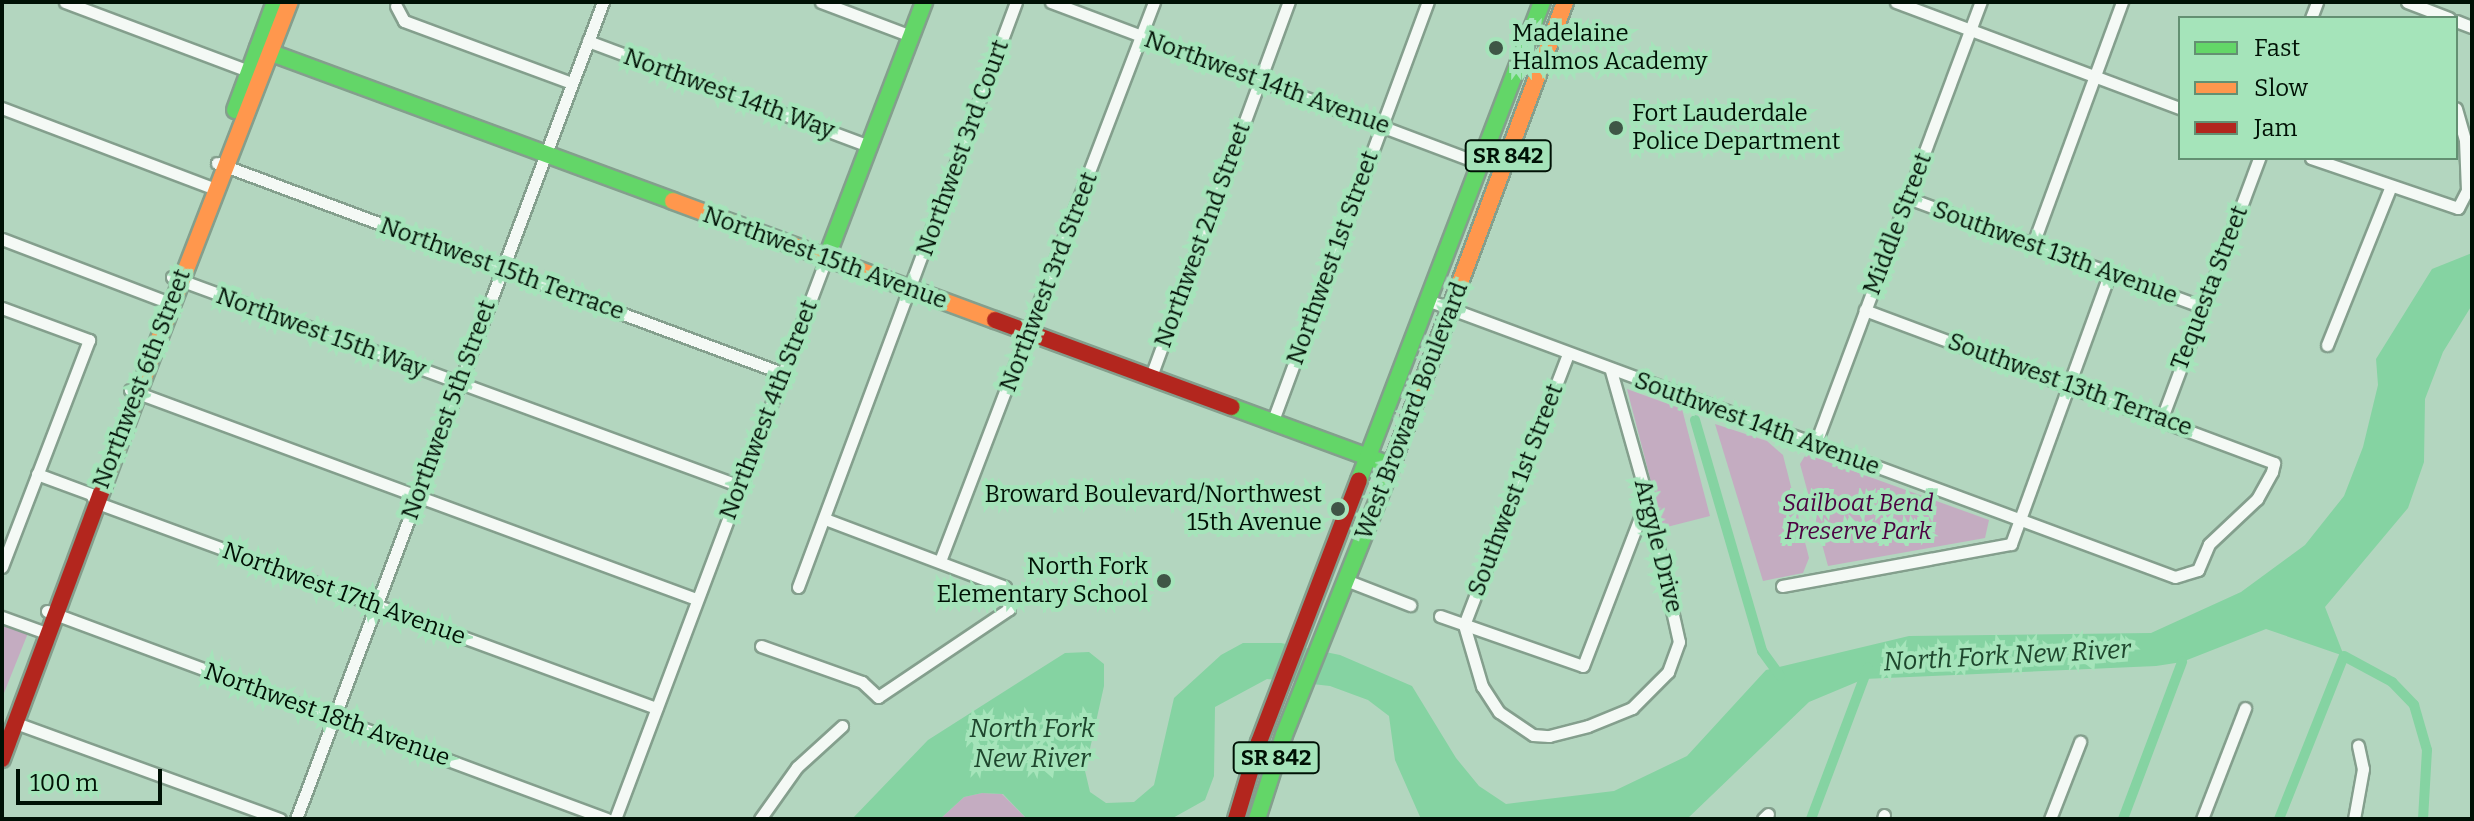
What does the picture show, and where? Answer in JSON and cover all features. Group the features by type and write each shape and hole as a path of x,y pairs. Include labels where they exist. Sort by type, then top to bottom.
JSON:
{"street":[{"path":"65,2 249,71"},
{"name":"Northwest 6th Street","path":"219,164 249,71 265,50 275,2"},
{"name":"Northwest 6th Street","path":"2,759 7,726 175,278 265,50 290,2"},
{"name":"Northwest 5th Street","path":"296,819 603,2"},
{"path":"821,2 911,36"},
{"name":"Northwest 4th Street","path":"615,819 924,2"},
{"name":"Northwest 3rd Court","path":"798,587 1016,2"},
{"name":"Northwest 14th Avenue","path":"1051,2 1482,164"},
{"name":"Northwest 3rd Street","path":"940,561 1030,334 1154,2"},
{"name":"Northwest 2nd Street","path":"1150,379 1289,2"},
{"name":"Northwest 1st Street","path":"1272,423 1428,2"},
{"name":"West Broward Boulevard","path":"1236,819 1276,695 1371,458 1542,2"},
{"path":"1538,74 1537,47 1554,2"},
{"name":"West Broward Boulevard","path":"1257,819 1299,699 1452,310 1565,2"},
{"path":"1896,2 2178,107"},
{"name":"Middle Street","path":"1815,445 1981,2"},
{"path":"2033,244 2122,2"},
{"path":"2407,2 2430,10"},
{"path":"396,6 404,21 572,83"},
{"name":"Northwest 14th Way","path":"588,41 869,146"},
{"name":"Northwest 15th Avenue","path":"265,50 1392,466"},
{"path":"1494,193 1493,176 1522,93 1514,76"},
{"path":"2,108 210,187"},
{"path":"2316,160 2451,208 2463,206 2466,148 2458,116"},
{"name":"Tequesta Street","path":"2162,418 2258,160"},
{"name":"Northwest 15th Terrace","path":"219,164 782,373"},
{"path":"2327,345 2390,188"},
{"name":"Southwest 13th Avenue","path":"1908,198 2202,307"},
{"path":"2,239 167,301"},
{"path":"1782,586 2011,544 2110,272"},
{"name":"Northwest 15th Way","path":"175,278 740,486"},
{"name":"Southwest 14th Avenue","path":"1430,301 1611,371 2175,577"},
{"path":"2,308 89,340 2,567"},
{"name":"Southwest 13th Terrace","path":"1865,310 2162,418 2274,463 2257,499 2209,544 2198,570 2175,577"},
{"name":"Southwest 1st Street","path":"1464,625 1568,354"},
{"name":"Argyle Drive","path":"1464,625 1482,686 1516,727 1549,736 1632,708 1668,672 1679,642 1647,498 1611,371"},
{"path":"133,391 696,599"},
{"name":"Northwest 17th Avenue","path":"37,474 375,606 656,708"},
{"path":"1440,616 1583,666 1647,498"},
{"path":"761,646 862,682 878,697 1009,609 1005,587 825,519"},
{"path":"1346,580 1410,605"},
{"name":"Northwest 18th Avenue","path":"50,612 607,819"},
{"path":"2,617 43,632"},
{"path":"2202,819 2245,708"},
{"path":"7,726 280,819"},
{"path":"760,819 797,767 842,726"},
{"path":"1245,819 1263,760 1259,742"},
{"path":"2050,819 2080,742"},
{"path":"2354,819 2363,769 2358,746"}],"green space":[{"path":"1627,389 1682,409 1710,516 1663,528"},
{"name":"Sailboat Bend Preserve Park","path":"1715,424 1767,441 1783,455 1809,558 1803,573 1763,581"},
{"name":"Sailboat Bend Preserve Park","path":"1806,454 1989,520 1985,538 1828,566 1800,464"},
{"path":"2,623 28,633 2,698"},
{"path":"982,793 1002,794 1027,819 940,819 964,797"}],"water":[{"name":"North Fork New River","path":"2472,253 2472,305 2443,352 2425,399 2424,462 2408,508 2325,607 2344,656 2266,629 2182,662 2156,666 1864,679 1809,702 1687,819 1421,819 1395,760 1389,716 1368,700 1330,686 1267,679 1215,707 1214,776 1205,800 1171,819 1027,819 1003,794 982,793 964,797 940,819 852,819 928,740 1065,653 1089,652 1104,664 1104,686 1085,771 1090,792 1106,803 1134,802 1154,785 1174,698 1221,655 1243,643 1281,643 1340,655 1412,686 1456,758 1479,786 1506,804 1614,791 1687,756 1766,670 1909,636 2151,633 2241,592 2305,545 2344,496 2363,447 2378,385 2376,359 2432,269"}],"waterway":[{"path":"1695,420 1762,651 1780,676"},
{"path":"2279,819 2344,656 2392,682 2414,705 2427,750 2423,819"},
{"path":"2123,819 2182,662"},
{"path":"1811,819 1868,667"}],"traffic: fast":[{"path":"235,110 275,2"},
{"path":"826,259 924,2"},
{"path":"1359,480 1542,2"},
{"path":"258,48 673,201"},
{"path":"1232,407 1392,466"},
{"path":"1257,819 1284,735 1388,475"}],"traffic: slow":[{"path":"138,393 290,2"},
{"path":"1388,475 1565,2"},
{"path":"673,201 995,320"}],"traffic: jam":[{"path":"995,320 1232,407"},
{"path":"2,759 138,393"},
{"path":"1236,819 1259,742 1359,480"}],"place":[{"name":"Madelaine Halmos Academy","path":"1496,48"},
{"name":"Fort Lauderdale Police Department","path":"1616,128"},
{"name":"Broward Boulevard/Northwest 15th Avenue","path":"1338,509"},
{"name":"North Fork Elementary School","path":"1164,581"}]}
